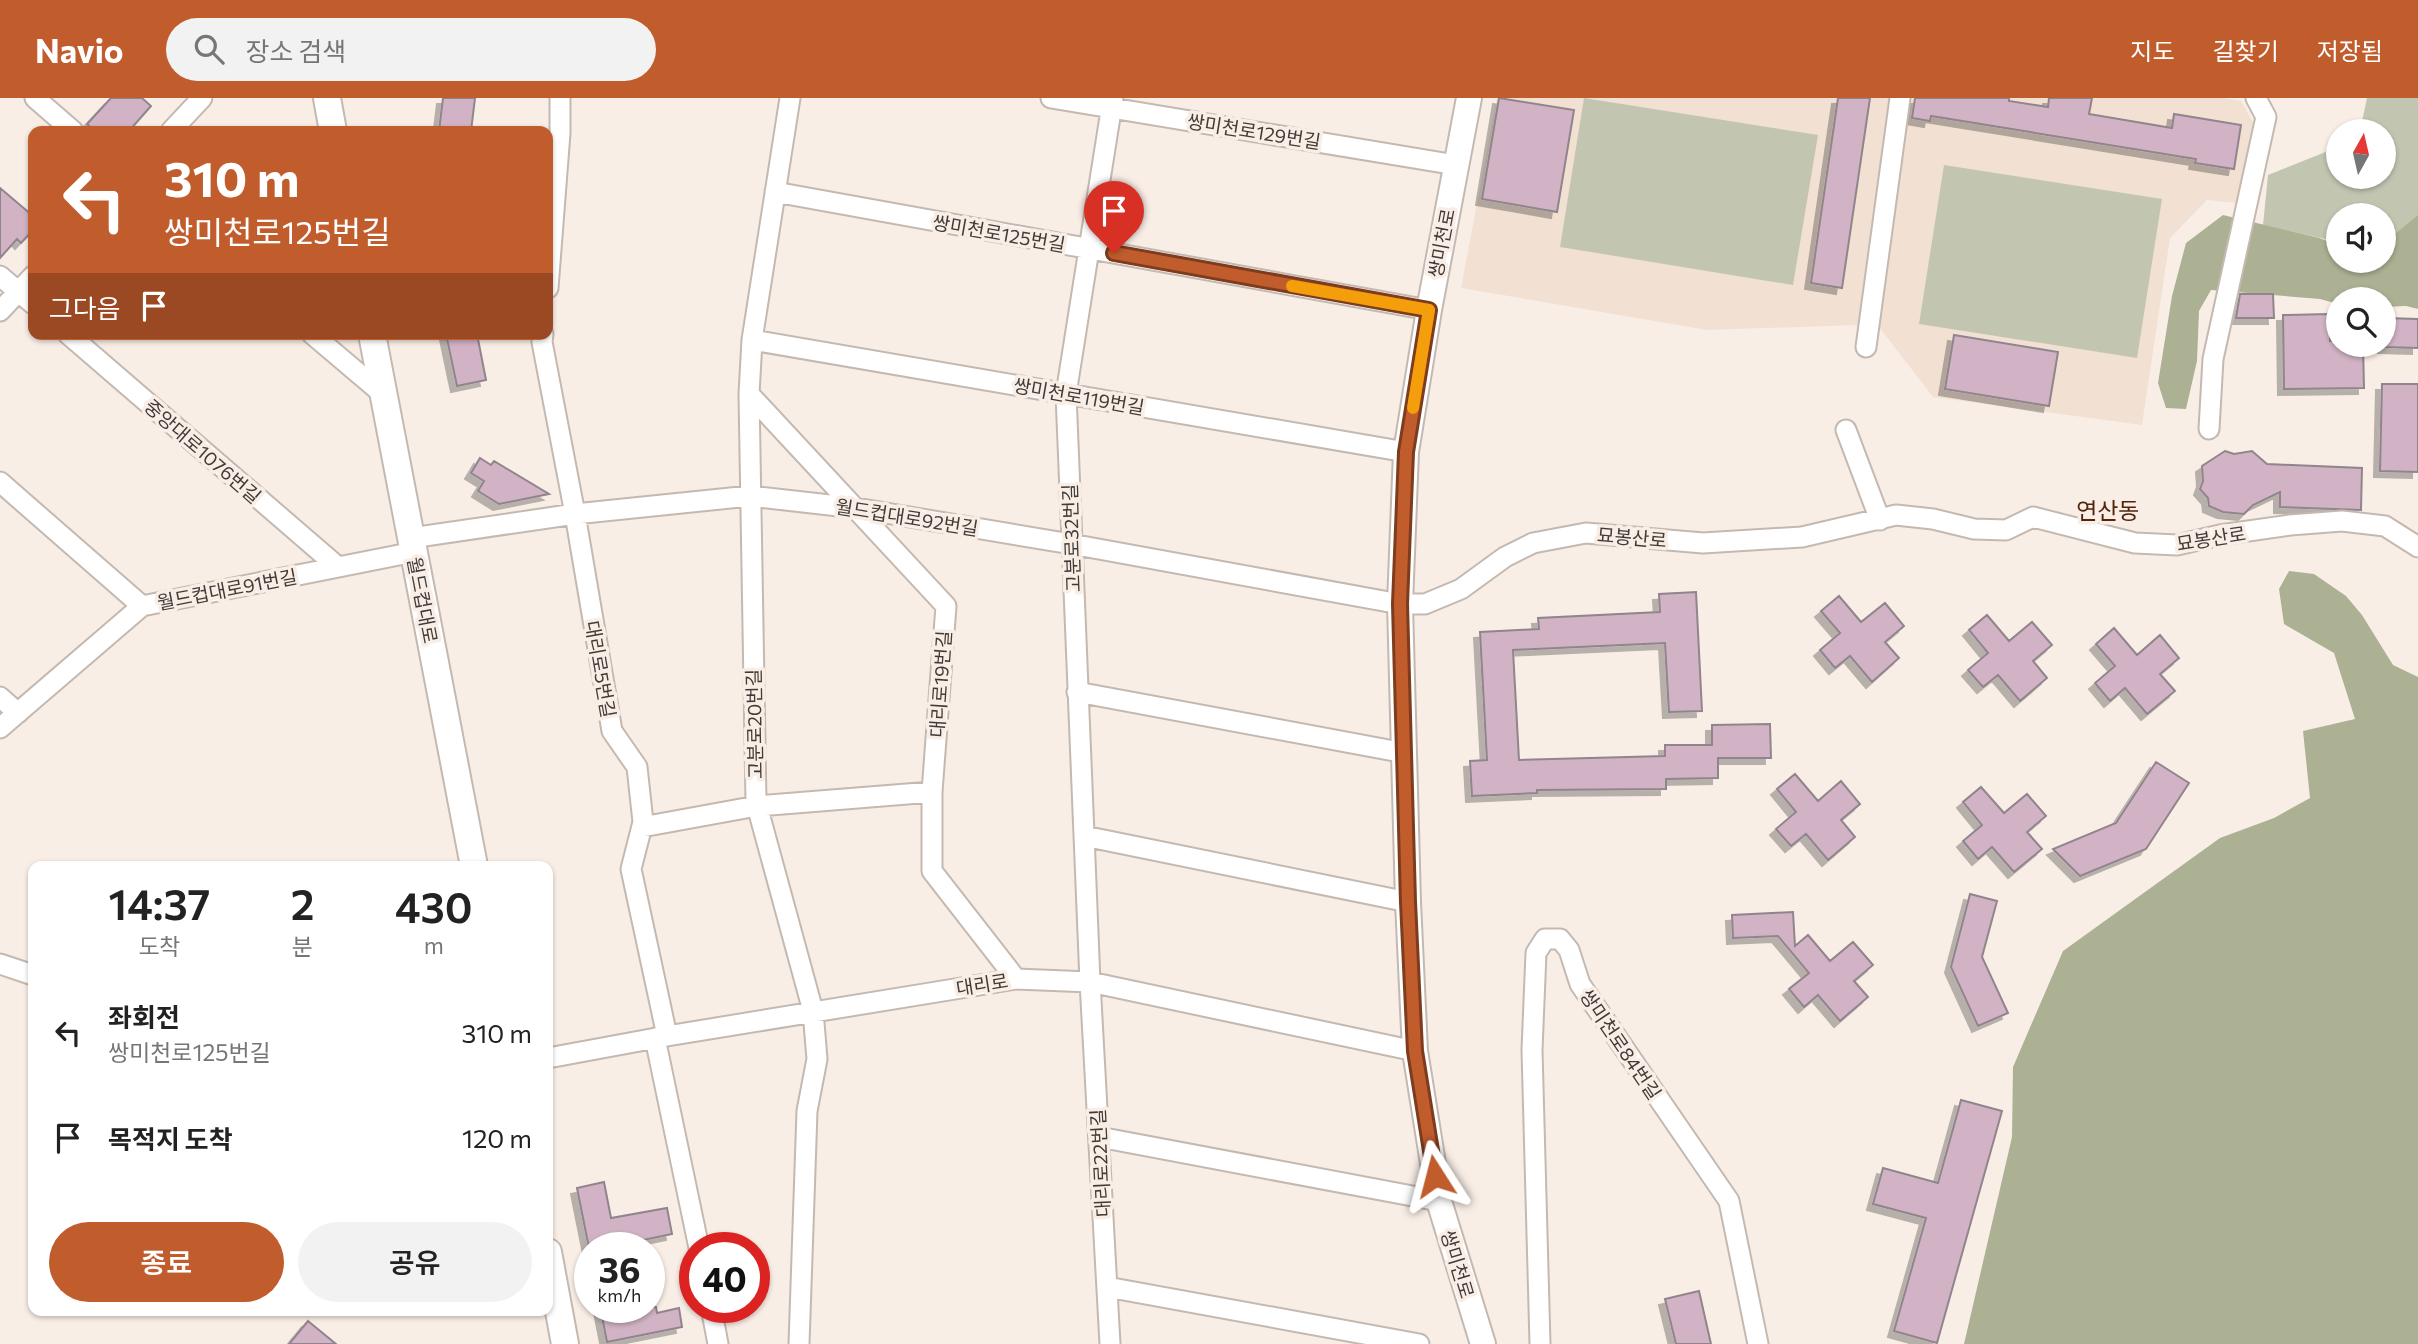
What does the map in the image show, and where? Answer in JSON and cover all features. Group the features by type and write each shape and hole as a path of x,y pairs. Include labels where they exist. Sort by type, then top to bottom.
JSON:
{"main road":[{"path":"327,98 332,126"},
{"name":"월드컵대로","path":"373,340 473,861"},
{"path":"553,1279 565,1344"}],"street":[{"path":"35,98 67,126"},
{"path":"176,126 202,98"},
{"path":"553,224 560,98"},
{"name":"고분로20번길","path":"790,98 752,340 749,394 757,806 813,1011 817,1059 807,1111 799,1344"},
{"name":"쌍미천로129번길","path":"1051,98 1112,103 1456,165"},
{"name":"쌍미천로","path":"1469,98 1429,310 1406,452 1400,604 1415,1051 1439,1201 1483,1344"},
{"path":"1866,347 1900,98"},
{"path":"2209,429 2213,359 2266,117 2256,98"},
{"name":"고분로32번길","path":"1090,982 1066,394 1112,103"},
{"name":"쌍미천로125번길","path":"775,192 1429,310"},
{"path":"0,276 26,298 0,311"},
{"name":"중앙대로1076번길","path":"75,340 338,567"},
{"path":"319,340 384,395"},
{"name":"대리로5번길","path":"542,340 612,731 637,767 643,822 631,869 695,1232"},
{"name":"쌍미천로119번길","path":"752,340 1406,452"},
{"name":"대리로19번길","path":"749,394 946,606 932,792 932,871 1016,979"},
{"path":"1846,430 1880,520"},
{"path":"0,482 142,606"},
{"name":"월드컵대로92번길","path":"412,545 575,514 750,496 856,508 1400,604"},
{"name":"묘봉산로","path":"1400,604 1426,604 1461,589 1504,557 1533,543 1586,533 1703,543 1802,537 1896,515 1933,519 1974,529 2007,530 2033,517 2135,543 2177,545 2220,535 2342,521 2385,526 2418,547"},
{"name":"월드컵대로91번길","path":"0,728 142,606 338,567 412,545"},
{"path":"1077,692 1405,753"},
{"path":"0,697 18,713"},
{"path":"642,827 757,806 932,792"},
{"path":"1084,836 1408,902"},
{"name":"쌍미천로84번길","path":"1540,1344 1532,1050 1536,953 1545,939 1560,939 1569,950 1580,984 1729,1201 1758,1344"},
{"path":"0,964 28,973"},
{"name":"대리로","path":"553,1057 813,1011 1016,979 1090,982 1415,1051"},
{"name":"대리로22번길","path":"1090,982 1110,1344"},
{"path":"1099,1137 1439,1201"},
{"path":"1107,1287 1419,1344"},
{"path":"714,1323 718,1344"}],"shaded area":[{"path":"1497,98 1890,98 1858,325 1707,330 1461,288"},
{"path":"1910,98 2224,98 2241,101 2254,124 2236,203 2207,200 2170,238 2142,425 1933,397 1879,327"}],"green space":[{"path":"1584,98 1818,135 1793,285 1560,247"},
{"path":"2367,98 2418,98 2418,238 2396,247 2396,203 2326,203 2326,239 2263,225 2268,175 2326,152 2326,189 2396,189 2396,119 2363,119"},
{"path":"1944,165 2162,199 2137,358 1919,324"},
{"path":"2223,215 2326,241 2326,273 2396,273 2396,233 2418,215 2418,309 2396,306 2396,287 2326,287 2326,301 2211,290 2199,311 2197,361 2186,409 2166,408 2158,383 2172,296 2186,243"},
{"path":"2289,571 2314,574 2346,596 2362,615 2393,665 2418,677 2418,1344 1964,1344 2012,1137 2013,1067 2063,951 2220,838 2274,818 2310,798 2303,731 2355,719 2334,653 2284,624 2279,589"}],"building":[{"path":"111,98 142,98 151,106 133,126 87,124"},
{"path":"443,98 475,98 472,126 440,126"},
{"path":"1499,98 1574,110 1557,212 1482,199"},
{"path":"1838,98 1870,98 1842,288 1811,283"},
{"path":"1915,98 2009,98 2009,101 2048,107 2049,98 2092,98 2089,114 2172,128 2174,114 2241,125 2234,169 2195,163 2196,159 1931,116 1930,121 1912,118"},
{"path":"0,188 28,212 28,235 21,243 17,239 0,258"},
{"path":"2240,294 2273,294 2274,318 2236,318"},
{"path":"2326,314 2326,357 2363,357 2364,388 2284,389 2283,315"},
{"path":"2396,318 2418,319 2418,348 2396,347"},
{"path":"1954,335 2058,352 2049,406 1945,389"},
{"path":"447,340 478,340 486,380 457,386"},
{"path":"2382,384 2418,384 2418,472 2380,471"},
{"path":"2225,451 2234,454 2252,451 2267,464 2362,468 2361,510 2280,507 2280,492 2253,505 2244,514 2223,512 2209,506 2208,498 2200,489 2203,481 2202,466"},
{"path":"480,458 491,465 494,461 549,494 499,504 478,491 484,481 471,473"},
{"path":"1696,592 1702,711 1669,712 1665,643 1513,650 1519,760 1665,756 1665,745 1712,745 1712,725 1770,724 1771,758 1718,758 1718,778 1666,779 1666,789 1537,790 1537,793 1472,796 1470,761 1487,760 1480,632 1539,629 1538,618 1660,612 1659,594"},
{"path":"1839,596 1861,622 1885,603 1904,626 1885,642 1899,658 1872,682 1850,656 1835,668 1820,650 1840,633 1821,611"},
{"path":"1987,615 2009,641 2032,622 2052,645 2033,661 2047,678 2020,701 1998,675 1983,687 1968,670 1988,653 1969,630"},
{"path":"2114,628 2137,655 2160,635 2179,658 2160,674 2175,691 2147,714 2125,688 2110,701 2095,683 2115,666 2096,644"},
{"path":"2156,762 2189,783 2146,849 2080,876 2053,849 2116,823"},
{"path":"1795,774 1818,801 1841,781 1860,804 1841,820 1855,837 1828,860 1806,834 1791,846 1776,829 1796,812 1777,789"},
{"path":"1981,787 2004,813 2027,794 2046,816 2027,832 2042,849 2014,872 1992,847 1978,859 1963,841 1982,825 1963,802"},
{"path":"1970,894 1997,901 1982,957 2008,1013 1978,1026 1951,967"},
{"path":"1793,912 1795,946 1808,935 1830,961 1853,942 1873,965 1854,981 1868,997 1840,1021 1818,995 1804,1007 1789,989 1809,973 1778,936 1733,938 1732,915"},
{"path":"1961,1100 2002,1111 1937,1343 1894,1331 1926,1218 1873,1204 1883,1168 1938,1183"},
{"path":"604,1182 611,1218 667,1208 672,1234 586,1232 577,1188"},
{"path":"1699,1291 1711,1344 1676,1344 1665,1299"},
{"path":"679,1308 679,1323 682,1327 607,1342 603,1323 665,1323 665,1311"},
{"path":"308,1321 336,1344 289,1344"}],"slow traffic":[{"path":"1292,286 1429,310 1413,408"}],"district":[{"name":"연산동","path":"2108,510"}],"route":[{"path":"1114,253 1429,310 1406,452 1400,604 1415,1051 1435,1176"}]}
